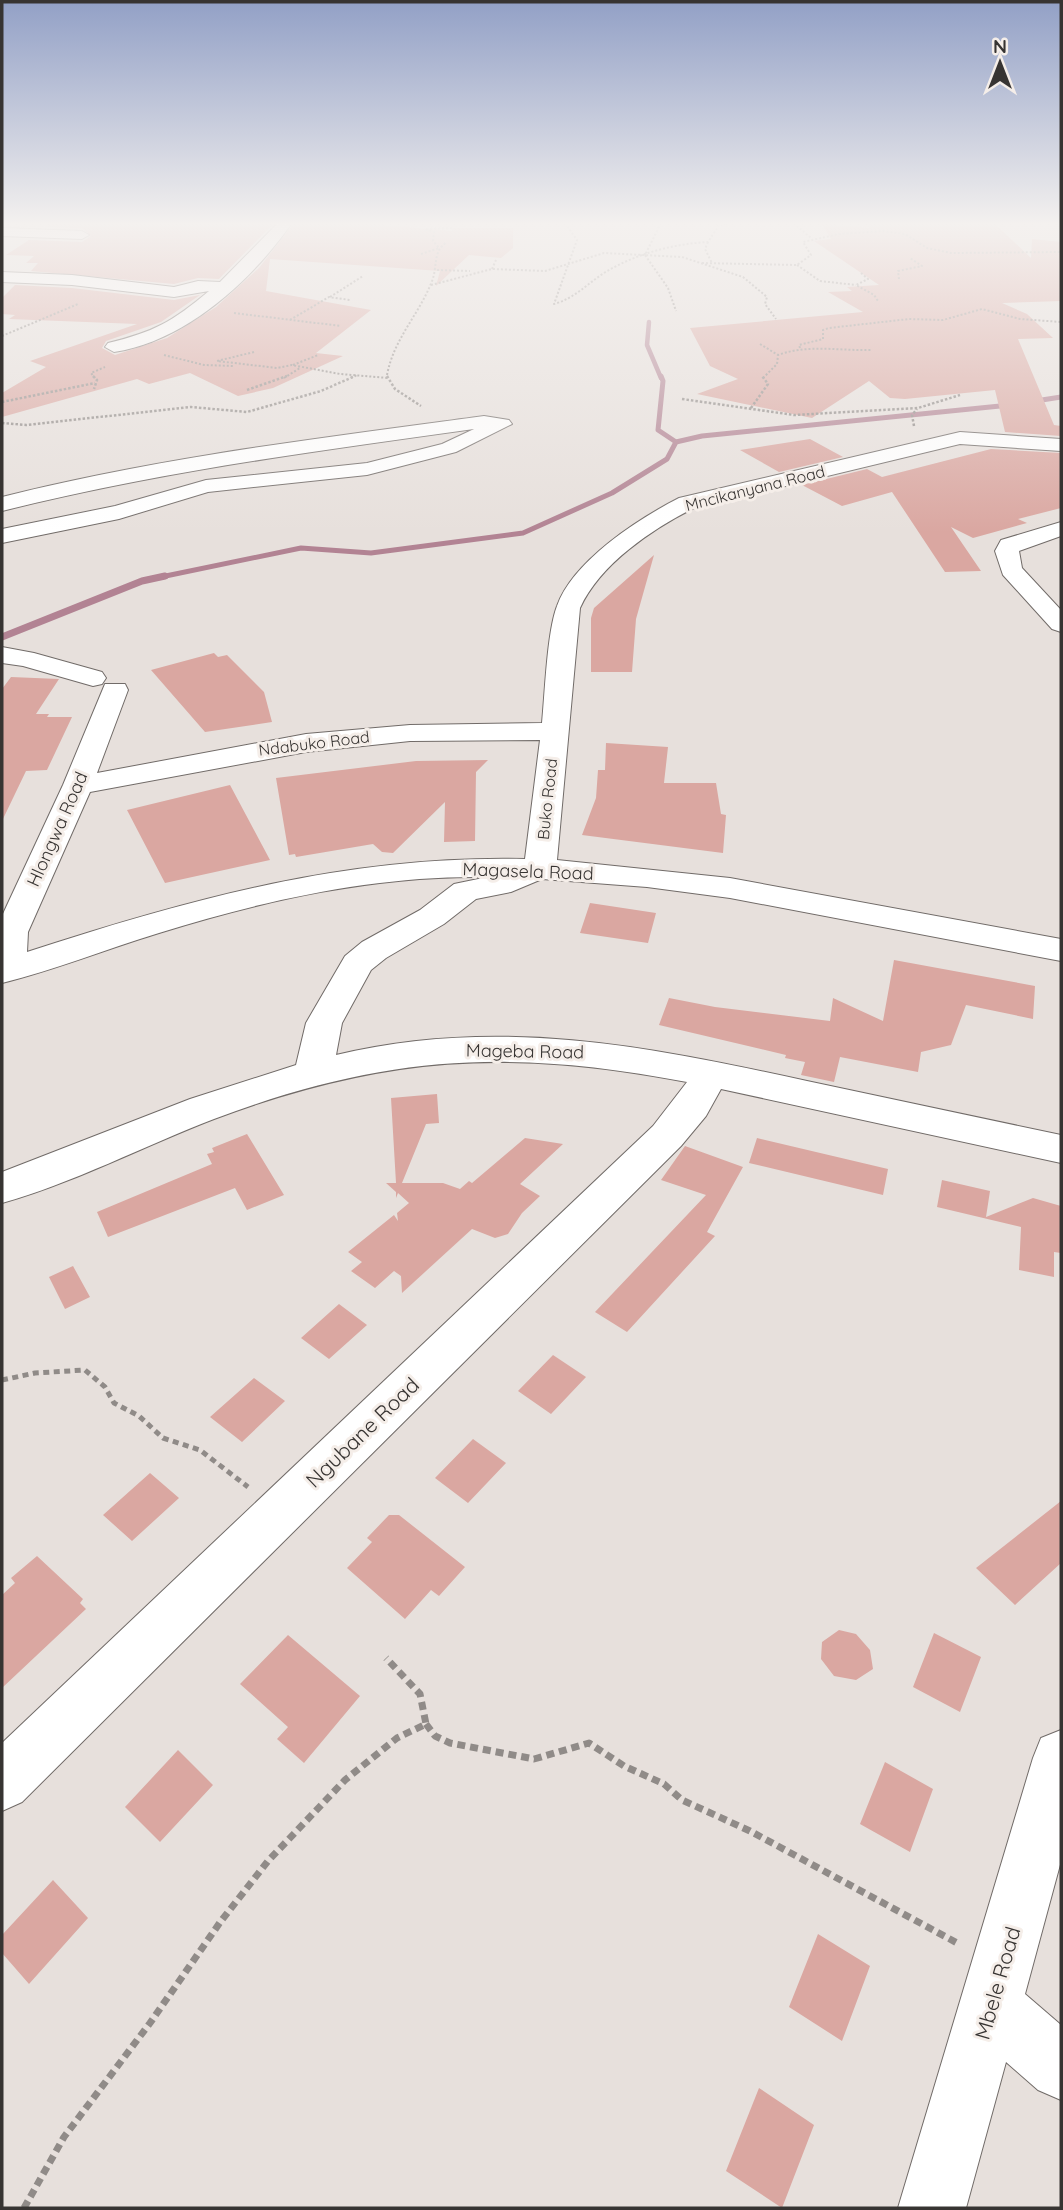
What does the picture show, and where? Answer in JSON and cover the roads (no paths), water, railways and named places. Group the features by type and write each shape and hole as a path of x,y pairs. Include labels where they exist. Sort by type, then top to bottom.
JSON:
{"street":[{"path":"114,347 149,339 168,326"},
{"path":"2,504 80,484 214,458 484,422 502,424 449,448 367,469 206,486 119,512 2,536"},
{"name":"Mncikanyana Road","path":"554,731 568,608 572,595 579,584 611,554 663,514 710,496 960,438 1007,439 1061,446"},
{"path":"1061,528 1009,545 1007,551 1011,570 1061,624"},
{"name":"Hlongwa Road","path":"2,656 24,656 53,669 104,684 78,785 11,932 7,970"},
{"name":"Ndabuko Road","path":"78,785 237,753 306,743 410,733 554,731"},
{"name":"Buko Road","path":"540,868 554,731"},
{"path":"313,1075 324,1023 344,982 357,964 374,950 432,917 461,893 500,885 540,868"},
{"name":"Magasela Road","path":"7,970 181,917 321,883 397,872 540,868 718,887 1061,950"},
{"name":"Mageba Road","path":"2,1188 237,1097 313,1075 413,1053 484,1047 591,1052 711,1074 1061,1150"},
{"name":"Ngubane Road","path":"2,1782 667,1136 692,1106 711,1074"},
{"name":"Mbele Road","path":"932,2208 1061,1758"},
{"path":"996,1987 1061,2067"}],"waterway":[{"path":"649,326 647,345 661,378"},
{"path":"661,376 663,381 658,430 676,442"},
{"path":"1029,402 1061,397"},
{"path":"676,442 702,436 1010,405"},
{"path":"156,578 301,548 371,553 523,533 612,493 667,459 676,442"},
{"path":"2,637 142,581 165,576"}]}
